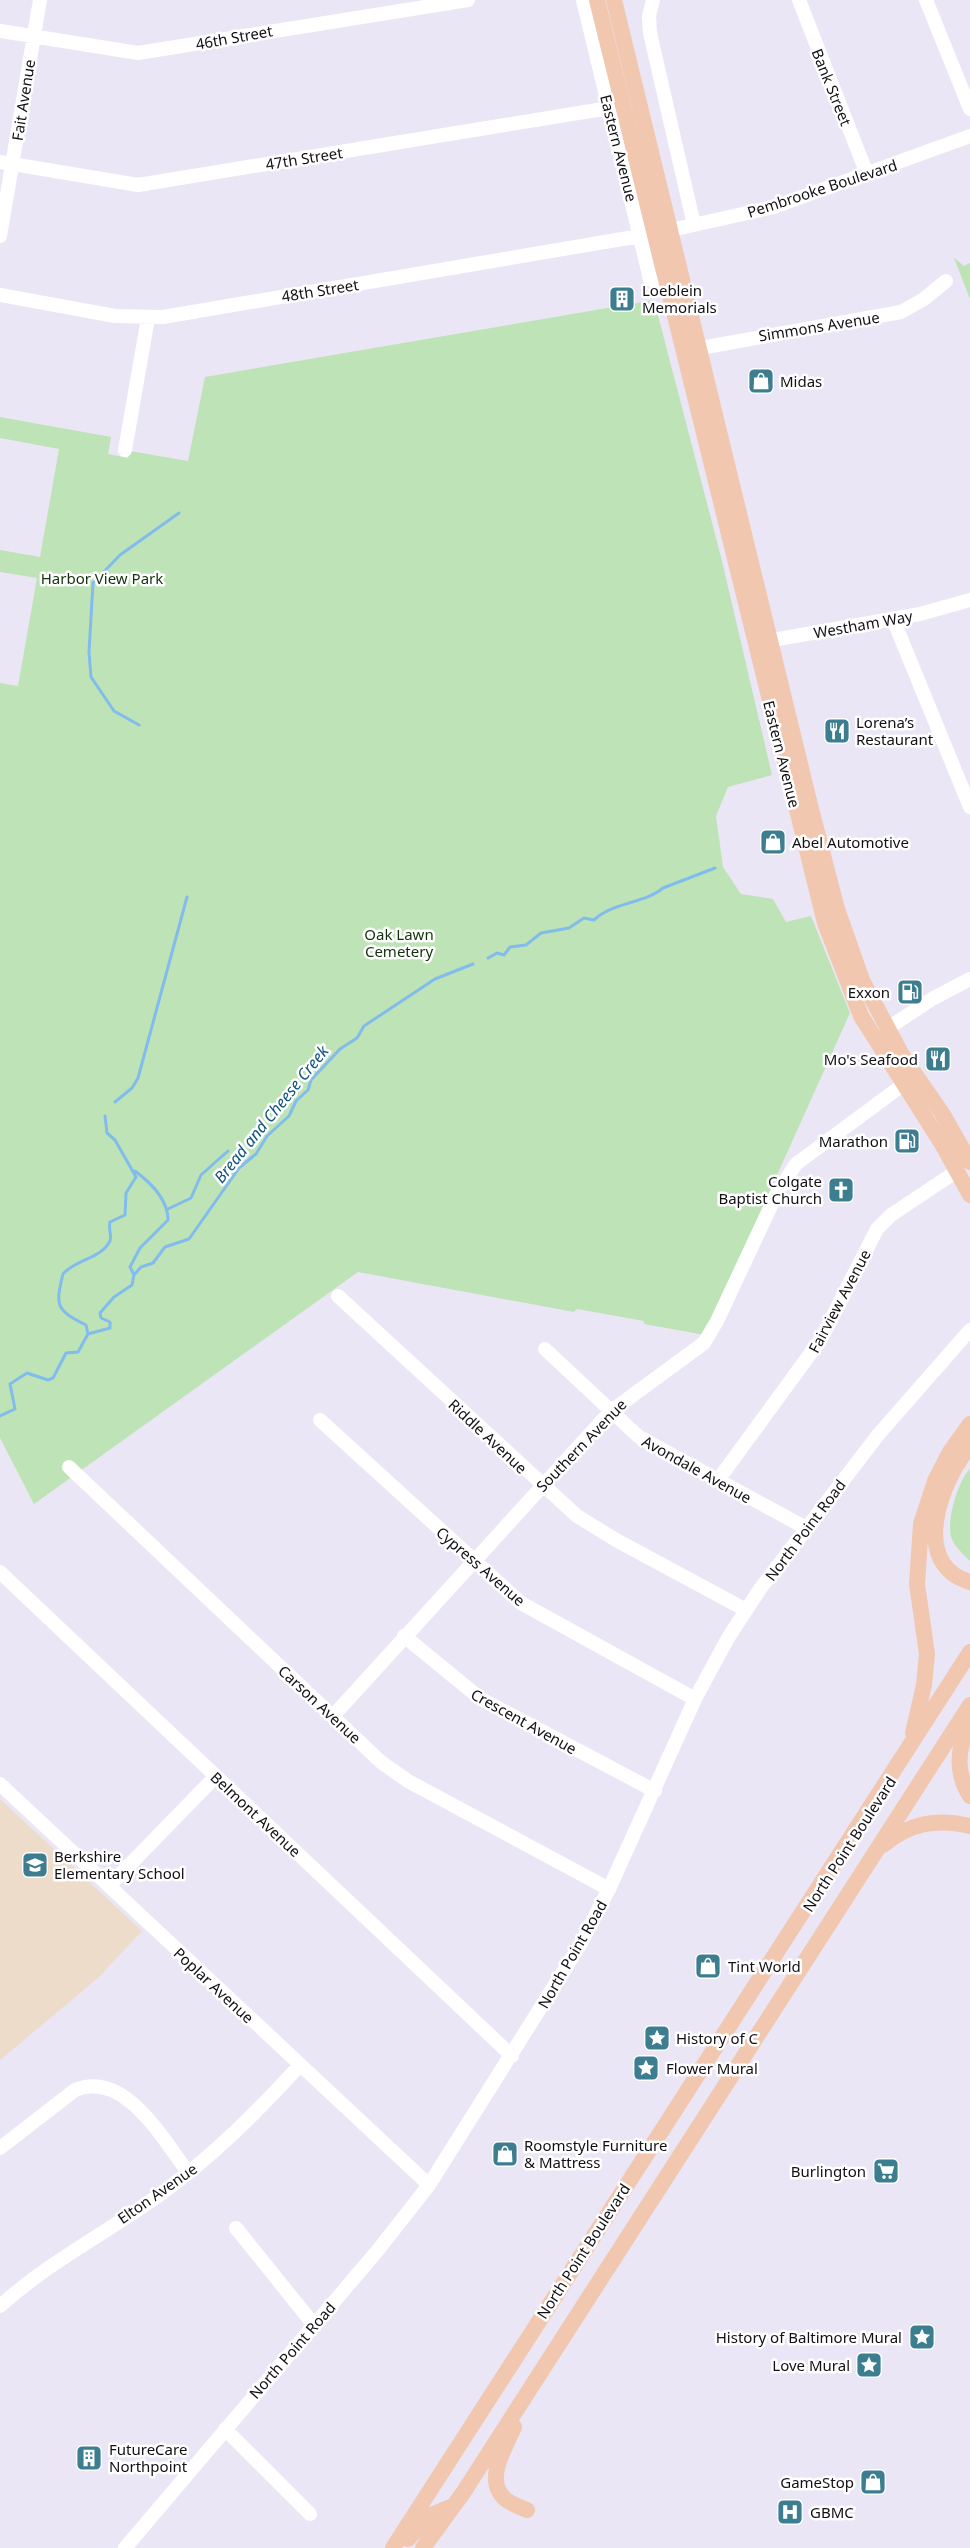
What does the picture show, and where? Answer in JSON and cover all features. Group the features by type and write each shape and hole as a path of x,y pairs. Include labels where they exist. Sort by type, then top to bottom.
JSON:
{"main road":[{"name":"Eastern Avenue","path":"597,0 647,235 675,283"},
{"name":"Eastern Avenue","path":"614,0 671,230 675,283 804,811 839,943 880,1034 964,1166"},
{"path":"647,235 671,230"},
{"name":"Eastern Avenue","path":"909,1080 942,1113 964,1166 970,1195"},
{"path":"942,1113 970,1145"},
{"path":"908,1751 918,1716 927,1654 917,1584 921,1524 940,1471 970,1424"},
{"path":"970,1446 955,1470 945,1494 934,1535 937,1551 945,1566 960,1578 970,1582"},
{"name":"North Point Boulevard","path":"393,2548 576,2262 712,2057 970,1652"},
{"name":"North Point Boulevard","path":"423,2548 530,2387 970,1705"},
{"path":"970,1725 960,1751 959,1768 970,1796"},
{"path":"873,1853 895,1835 920,1824 938,1821 970,1826"},
{"path":"527,2510 503,2498 495,2482 498,2466 530,2387"},
{"path":"400,2548 431,2515 451,2507"}],"street":[{"name":"Fait Avenue","path":"0,236 6,163 40,0"},
{"name":"46th Street","path":"0,31 138,53 468,0"},
{"name":"Eastern Avenue","path":"583,0 609,108 647,235"},
{"name":"Bank Street","path":"799,0 867,174"},
{"path":"926,0 970,109"},
{"path":"652,1 650,33 694,225"},
{"name":"47th Street","path":"6,163 125,184 147,184 609,108"},
{"name":"Pembrooke Boulevard","path":"671,230 774,207 970,136"},
{"name":"48th Street","path":"0,295 115,316 148,318 647,235"},
{"name":"Simmons Avenue","path":"692,350 901,312 946,281"},
{"path":"125,450 148,318"},
{"name":"Westham Way","path":"763,641 893,619 970,600"},
{"path":"893,619 970,807"},
{"path":"880,1034 932,999 970,980"},
{"name":"Southern Avenue","path":"333,1716 610,1412 704,1343 711,1334 777,1193 796,1164 909,1080"},
{"name":"Fairview Avenue","path":"717,1480 821,1339 878,1229 891,1215 964,1166"},
{"name":"Riddle Avenue","path":"338,1296 541,1486 595,1528 746,1610"},
{"name":"North Point Road","path":"125,2548 429,2186 567,1967 609,1889 695,1699 746,1610 878,1435 970,1330"},
{"name":"Avondale Avenue","path":"545,1349 639,1437 806,1528"},
{"name":"Cypress Avenue","path":"320,1420 472,1561 533,1612 695,1699"},
{"name":"Carson Avenue","path":"69,1467 381,1762 408,1781 609,1889"},
{"name":"Belmont Avenue","path":"0,1572 512,2056"},
{"name":"Crescent Avenue","path":"404,1636 481,1699 655,1791"},
{"path":"109,1886 216,1776"},
{"name":"Poplar Avenue","path":"0,1784 429,2186"},
{"name":"Elton Avenue","path":"0,2306 54,2262 160,2194 188,2172 235,2134 300,2065"},
{"path":"0,2148 70,2093 84,2086 98,2086 121,2093 133,2102 188,2172"},
{"path":"236,2228 314,2325"},
{"path":"225,2429 310,2514"}],"shaded area":[{"name":"Berkshire Elementary School","path":"0,1799 142,1931 98,1978 0,2060"}],"green space":[{"path":"954,258 964,266 970,263 970,299"},
{"name":"Oak Lawn Cemetery","path":"654,300 721,557 772,775 728,787 716,816 723,867 741,894 773,899 786,922 811,916 850,1013 705,1335 644,1324 644,1321 577,1309 574,1312 358,1272 34,1504 0,1438 0,683 18,686 37,578 0,572 0,550 40,557 59,449 0,438 0,417 111,437 108,454 128,458 130,451 188,461 205,377"},
{"path":"970,1469 970,1561 953,1542 950,1523 957,1492"}],"waterway":[{"path":"139,725 114,711 91,677 89,652 93,583 120,555 179,513"},
{"name":"Bread and Cheese Creek","path":"488,958 497,953 504,955 510,947 526,945 541,933 569,928 584,918 594,920 610,910 715,868"},
{"path":"115,1102 132,1088 138,1078 187,897"},
{"name":"Bread and Cheese Creek","path":"134,1275 141,1267 153,1263 165,1247 189,1239 239,1168 256,1154 267,1136 289,1116 296,1101 308,1090 311,1080 340,1049 357,1038 364,1026 435,979 473,964"},
{"name":"Bread and Cheese Creek","path":"0,1416 15,1409 10,1384 27,1373 48,1380 53,1378 66,1353 78,1352 88,1334 86,1325 63,1311 60,1306 59,1293 63,1274 106,1247 110,1241 110,1222 125,1215 126,1193 136,1177 115,1140 107,1133 105,1116"},
{"name":"Bread and Cheese Creek","path":"168,1209 191,1198 201,1175 228,1151"},
{"name":"Bread and Cheese Creek","path":"88,1334 110,1328 110,1322 101,1318 100,1313 114,1297 132,1285 134,1275 130,1267 140,1248 168,1220 162,1198 135,1171"}],"place":[{"name":"Loeblein Memorials","path":"622,299"},
{"name":"Midas","path":"761,381"},
{"name":"Lorena’s Restaurant","path":"837,731"},
{"name":"Abel Automotive","path":"773,842"},
{"name":"Exxon","path":"910,992"},
{"name":"Mo's Seafood","path":"938,1059"},
{"name":"Marathon","path":"907,1141"},
{"name":"Colgate Baptist Church","path":"841,1190"},
{"name":"Berkshire Elementary School","path":"35,1865"},
{"name":"Tint World","path":"708,1966"},
{"name":"History of C","path":"657,2038"},
{"name":"Flower Mural","path":"646,2068"},
{"name":"Roomstyle Furniture & Mattress","path":"505,2154"},
{"name":"Burlington","path":"886,2171"},
{"name":"History of Baltimore Mural","path":"922,2337"},
{"name":"Love Mural","path":"869,2365"},
{"name":"FutureCare Northpoint","path":"89,2458"},
{"name":"GameStop","path":"873,2482"},
{"name":"GBMC","path":"790,2512"}],"park label":[{"name":"Harbor View Park","path":"102,578"}]}
